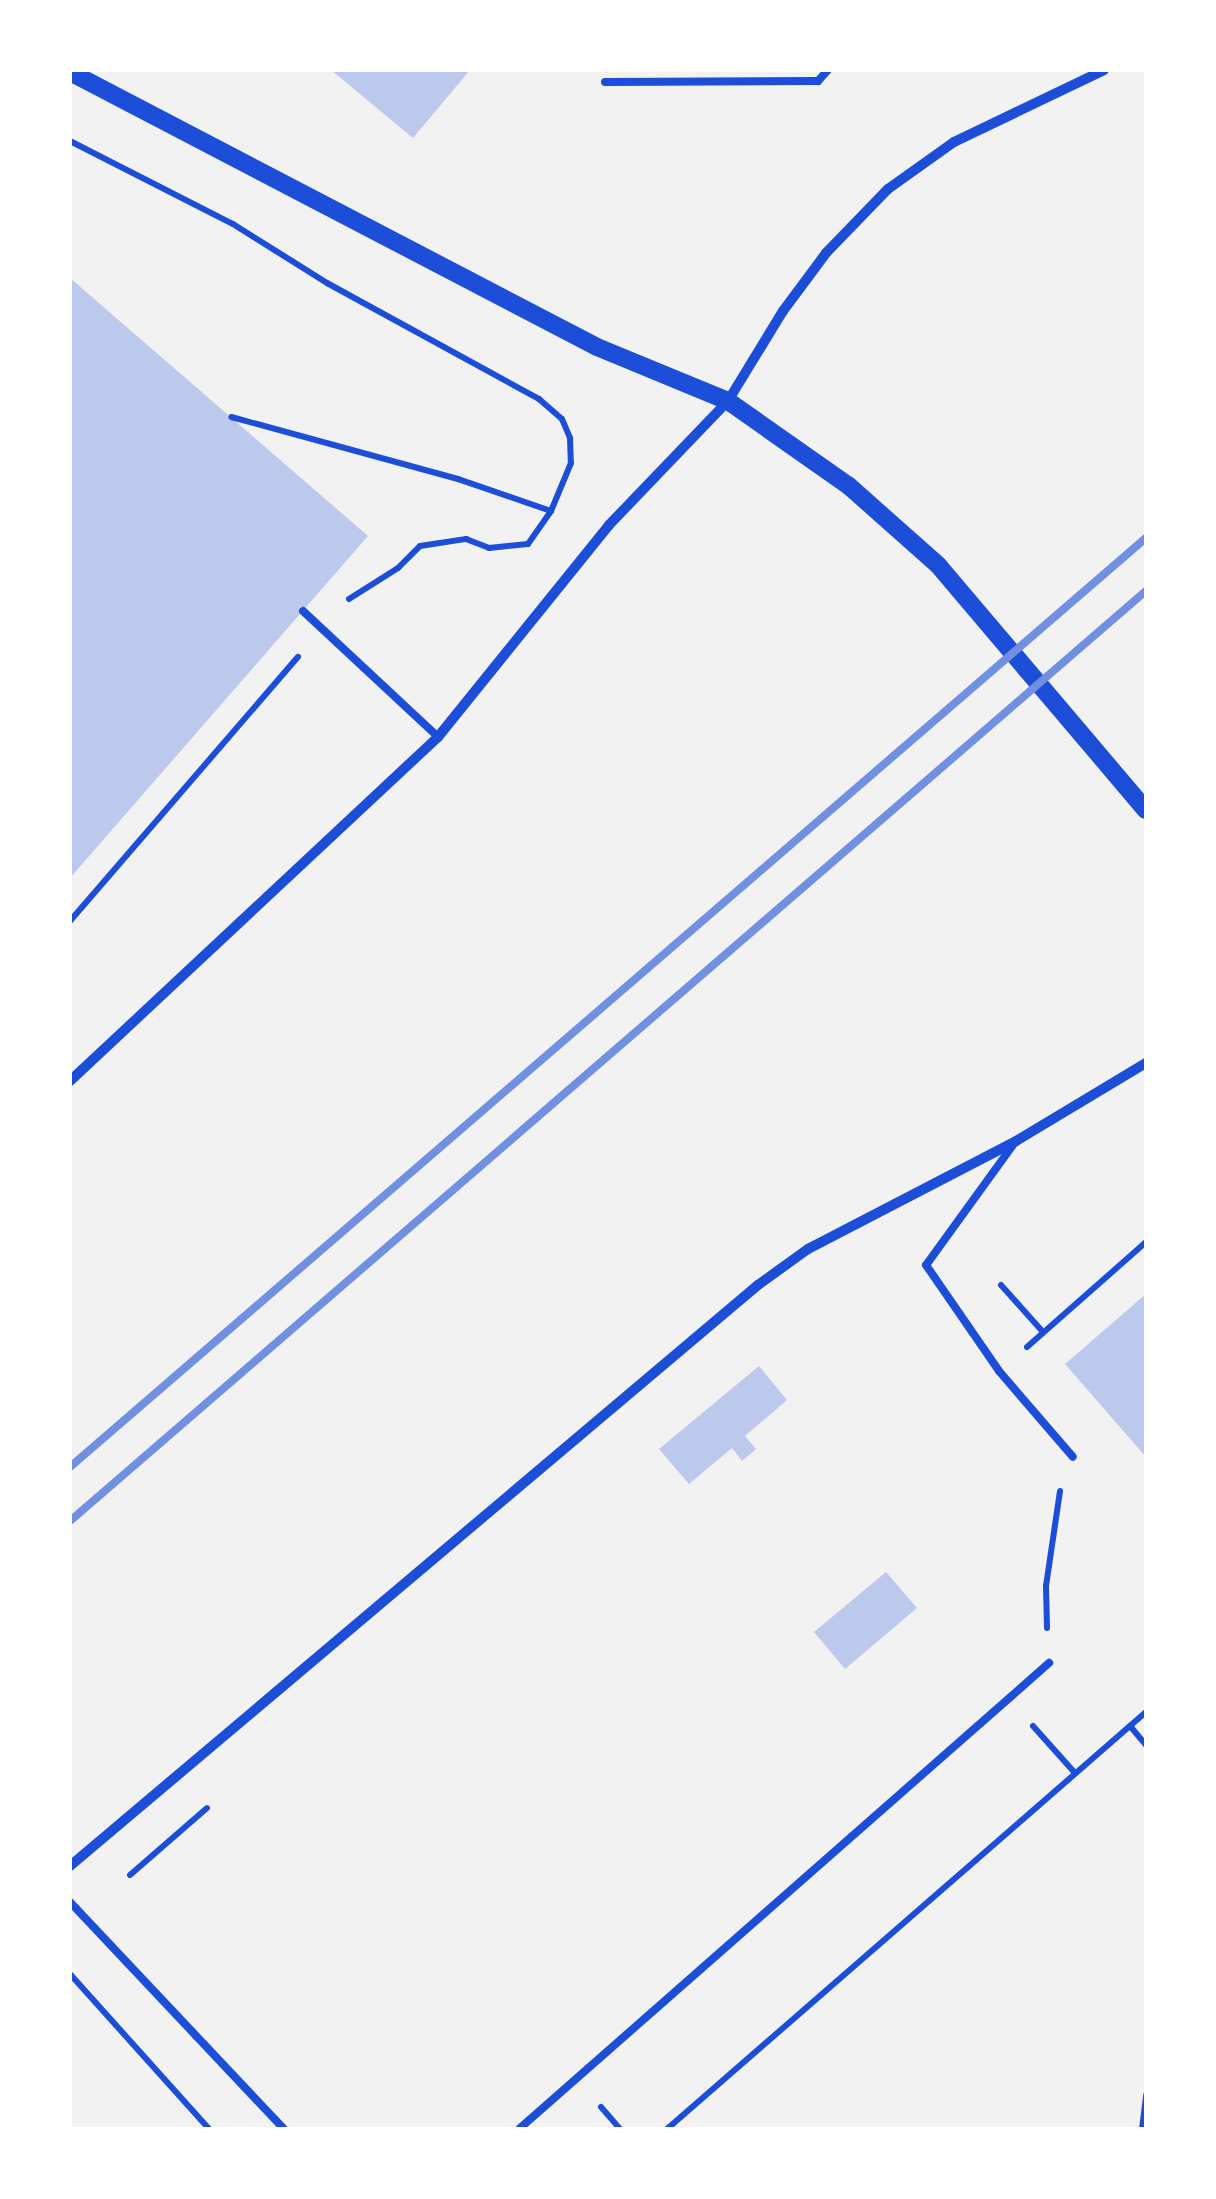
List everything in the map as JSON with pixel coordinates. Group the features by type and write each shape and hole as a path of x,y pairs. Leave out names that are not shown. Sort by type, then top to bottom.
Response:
{"street":[{"path":"70,1082 438,737 609,525 728,401 783,311 826,253 888,189 954,142 1104,70"},
{"path":"70,72 596,347 728,401 849,486 938,566 1146,810"},
{"path":"70,1866 758,1285 867,1216 1016,1142 1146,1064"}],"lane":[{"path":"605,82 818,81 828,70"},
{"path":"302,611 438,737"},
{"path":"1016,1142 926,1265 999,1371 1073,1458"},
{"path":"519,2129 1049,1663"},
{"path":"70,1902 284,2129"}],"path":[{"path":"70,141 233,224 327,282 539,398 562,419 570,438 571,463 551,511 528,544 489,548 466,539 420,546 398,568 354,593 70,921"},
{"path":"231,417 458,479 551,511"},
{"path":"999,1371 1146,1242"},
{"path":"1001,1285 1044,1332"},
{"path":"1049,1663 1046,1586 1059,1495 1073,1458"},
{"path":"1008,1699 1075,1773"},
{"path":"666,2129 1146,1712"},
{"path":"1130,1726 1146,1745"},
{"path":"70,1974 209,2129"},
{"path":"1142,2129 1146,2094"}],"building":[{"path":"331,70 470,70 413,138"},
{"path":"70,278 368,536 70,878"},
{"path":"1146,1294 1146,1457 1065,1364"},
{"path":"759,1366 787,1400 745,1436 756,1449 742,1461 732,1448 689,1484 659,1449"},
{"path":"886,1572 917,1608 845,1669 814,1632"}],"railway":[{"path":"70,1467 1146,538"},
{"path":"70,1521 1146,591"}]}
